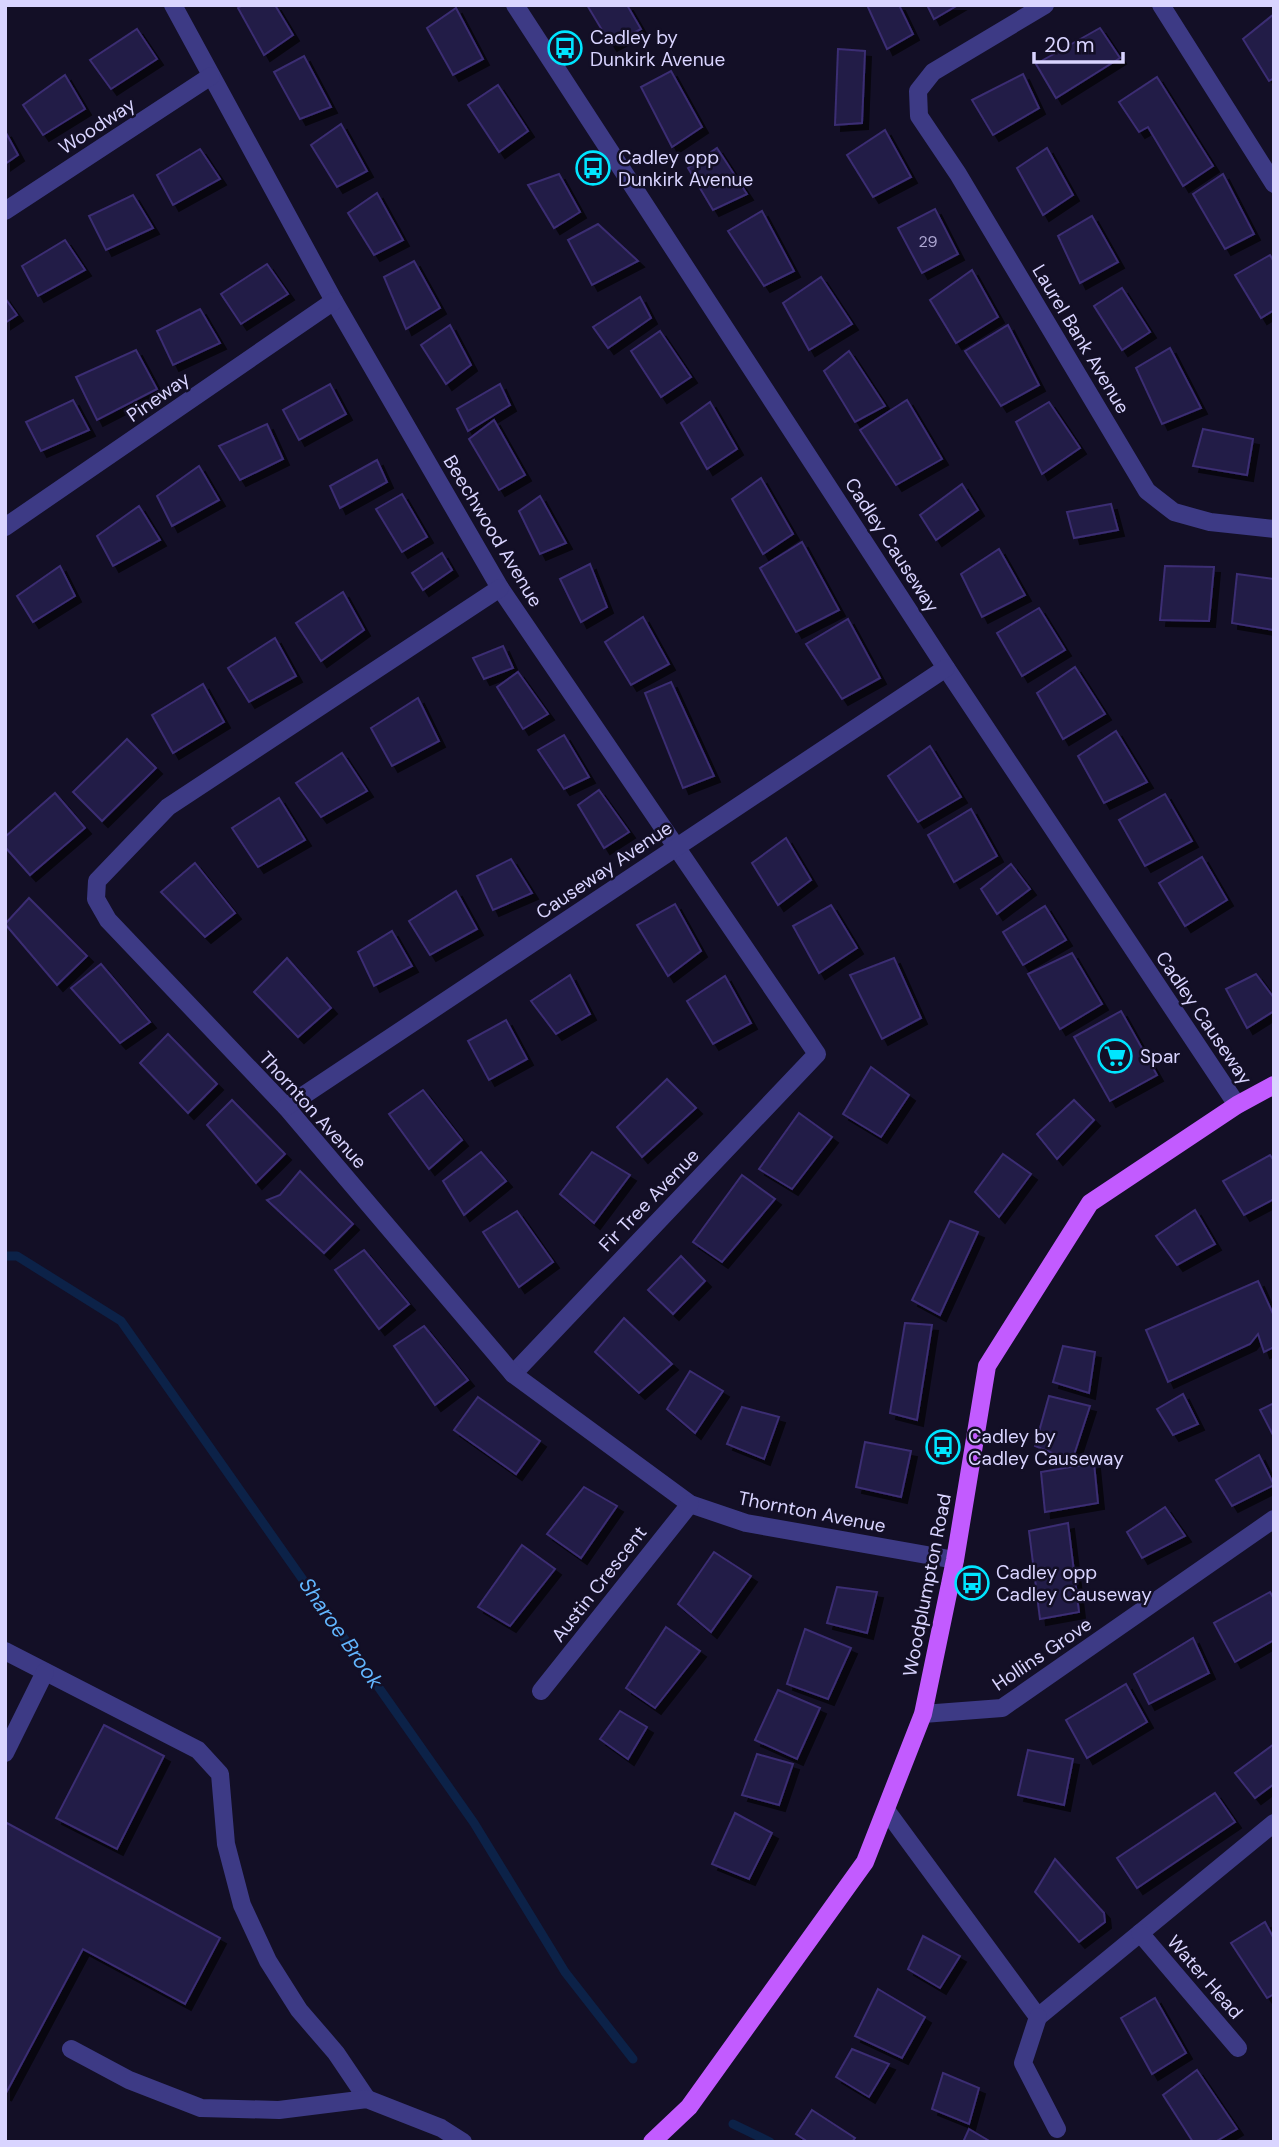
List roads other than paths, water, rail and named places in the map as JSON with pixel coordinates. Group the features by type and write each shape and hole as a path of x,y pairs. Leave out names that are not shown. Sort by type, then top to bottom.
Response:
{"main road":[{"name":"Woodplumpton Road","path":"652,2142 690,2107 865,1862 923,1714 955,1560 988,1366 1090,1203 1237,1105 1274,1085"}],"street":[{"name":"Beechwood Avenue","path":"173,5 334,301 500,588 817,1054"},
{"name":"Cadley Causeway","path":"515,5 946,668 1237,1105"},
{"name":"Laurel Bank Avenue","path":"1045,5 933,72 918,91 919,116 958,174 1147,491 1174,512 1210,522 1274,529"},
{"path":"1161,5 1274,184"},
{"name":"Woodway","path":"5,211 211,76"},
{"name":"Pineway","path":"5,527 334,301"},
{"name":"Thornton Avenue","path":"500,588 168,807 97,881 96,899 108,920 286,1107 513,1374 690,1504 746,1523 955,1560"},
{"name":"Causeway Avenue","path":"286,1107 946,668"},
{"name":"Fir Tree Avenue","path":"513,1374 817,1054"},
{"name":"Austin Crescent","path":"541,1691 690,1504"},
{"name":"Hollins Grove","path":"923,1714 1002,1708 1274,1519"},
{"path":"5,1651 198,1750 220,1774 226,1844 242,1905 268,1961 299,2010 336,2053 367,2099"},
{"path":"5,1753 44,1672"},
{"path":"886,1810 1038,2017"},
{"path":"1057,2129 1023,2063 1038,2017 1274,1823"},
{"name":"Water Head","path":"1140,1933 1238,2048"},
{"path":"71,2049 129,2080 201,2108 279,2110 367,2099 441,2128 463,2142"}],"waterway":[{"name":"Sharoe Brook","path":"5,1256 17,1256 121,1321 474,1823 565,1972 633,2059"},
{"name":"Sharoe Brook","path":"733,2124 770,2142"}],"place":[{"name":"Cadley by Dunkirk Avenue","path":"565,48"},
{"name":"Cadley opp Dunkirk Avenue","path":"593,168"},
{"name":"Spar","path":"1115,1056"},
{"name":"Cadley by Cadley Causeway","path":"943,1447"},
{"name":"Cadley opp Cadley Causeway","path":"972,1583"}]}
